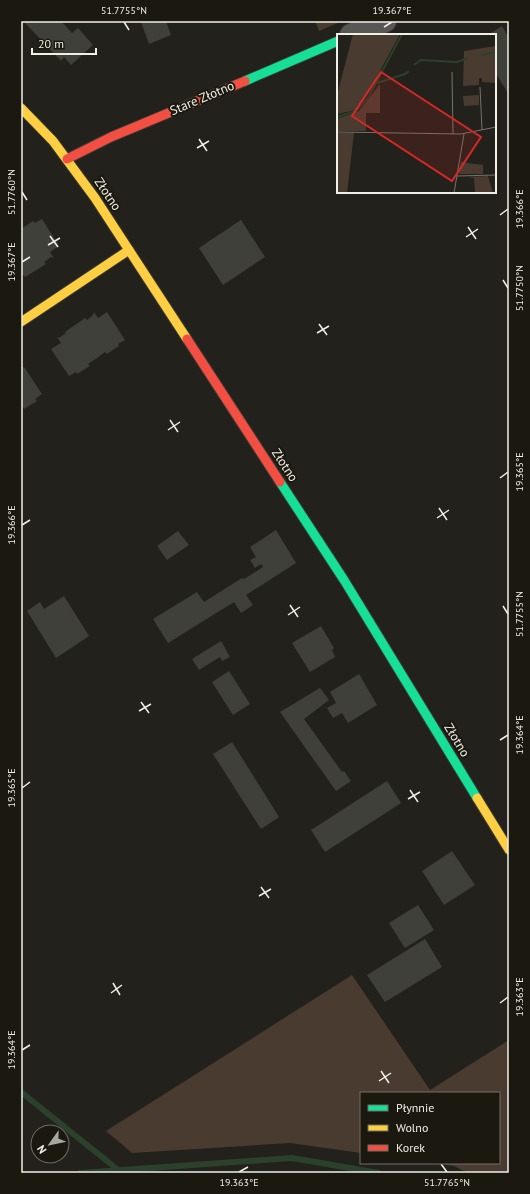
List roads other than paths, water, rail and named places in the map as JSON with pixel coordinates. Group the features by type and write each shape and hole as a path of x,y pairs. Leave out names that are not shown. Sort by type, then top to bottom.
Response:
{"street":[{"path":"353,34 384,21"},
{"name":"Stare Złotno","path":"67,158 111,137 337,41"},
{"name":"Złotno","path":"21,108 67,158 129,250 344,580 509,850"},
{"path":"21,322 129,250"}],"waterway":[{"path":"21,1092 117,1169"},
{"path":"80,1173 292,1158 379,1173"}]}
